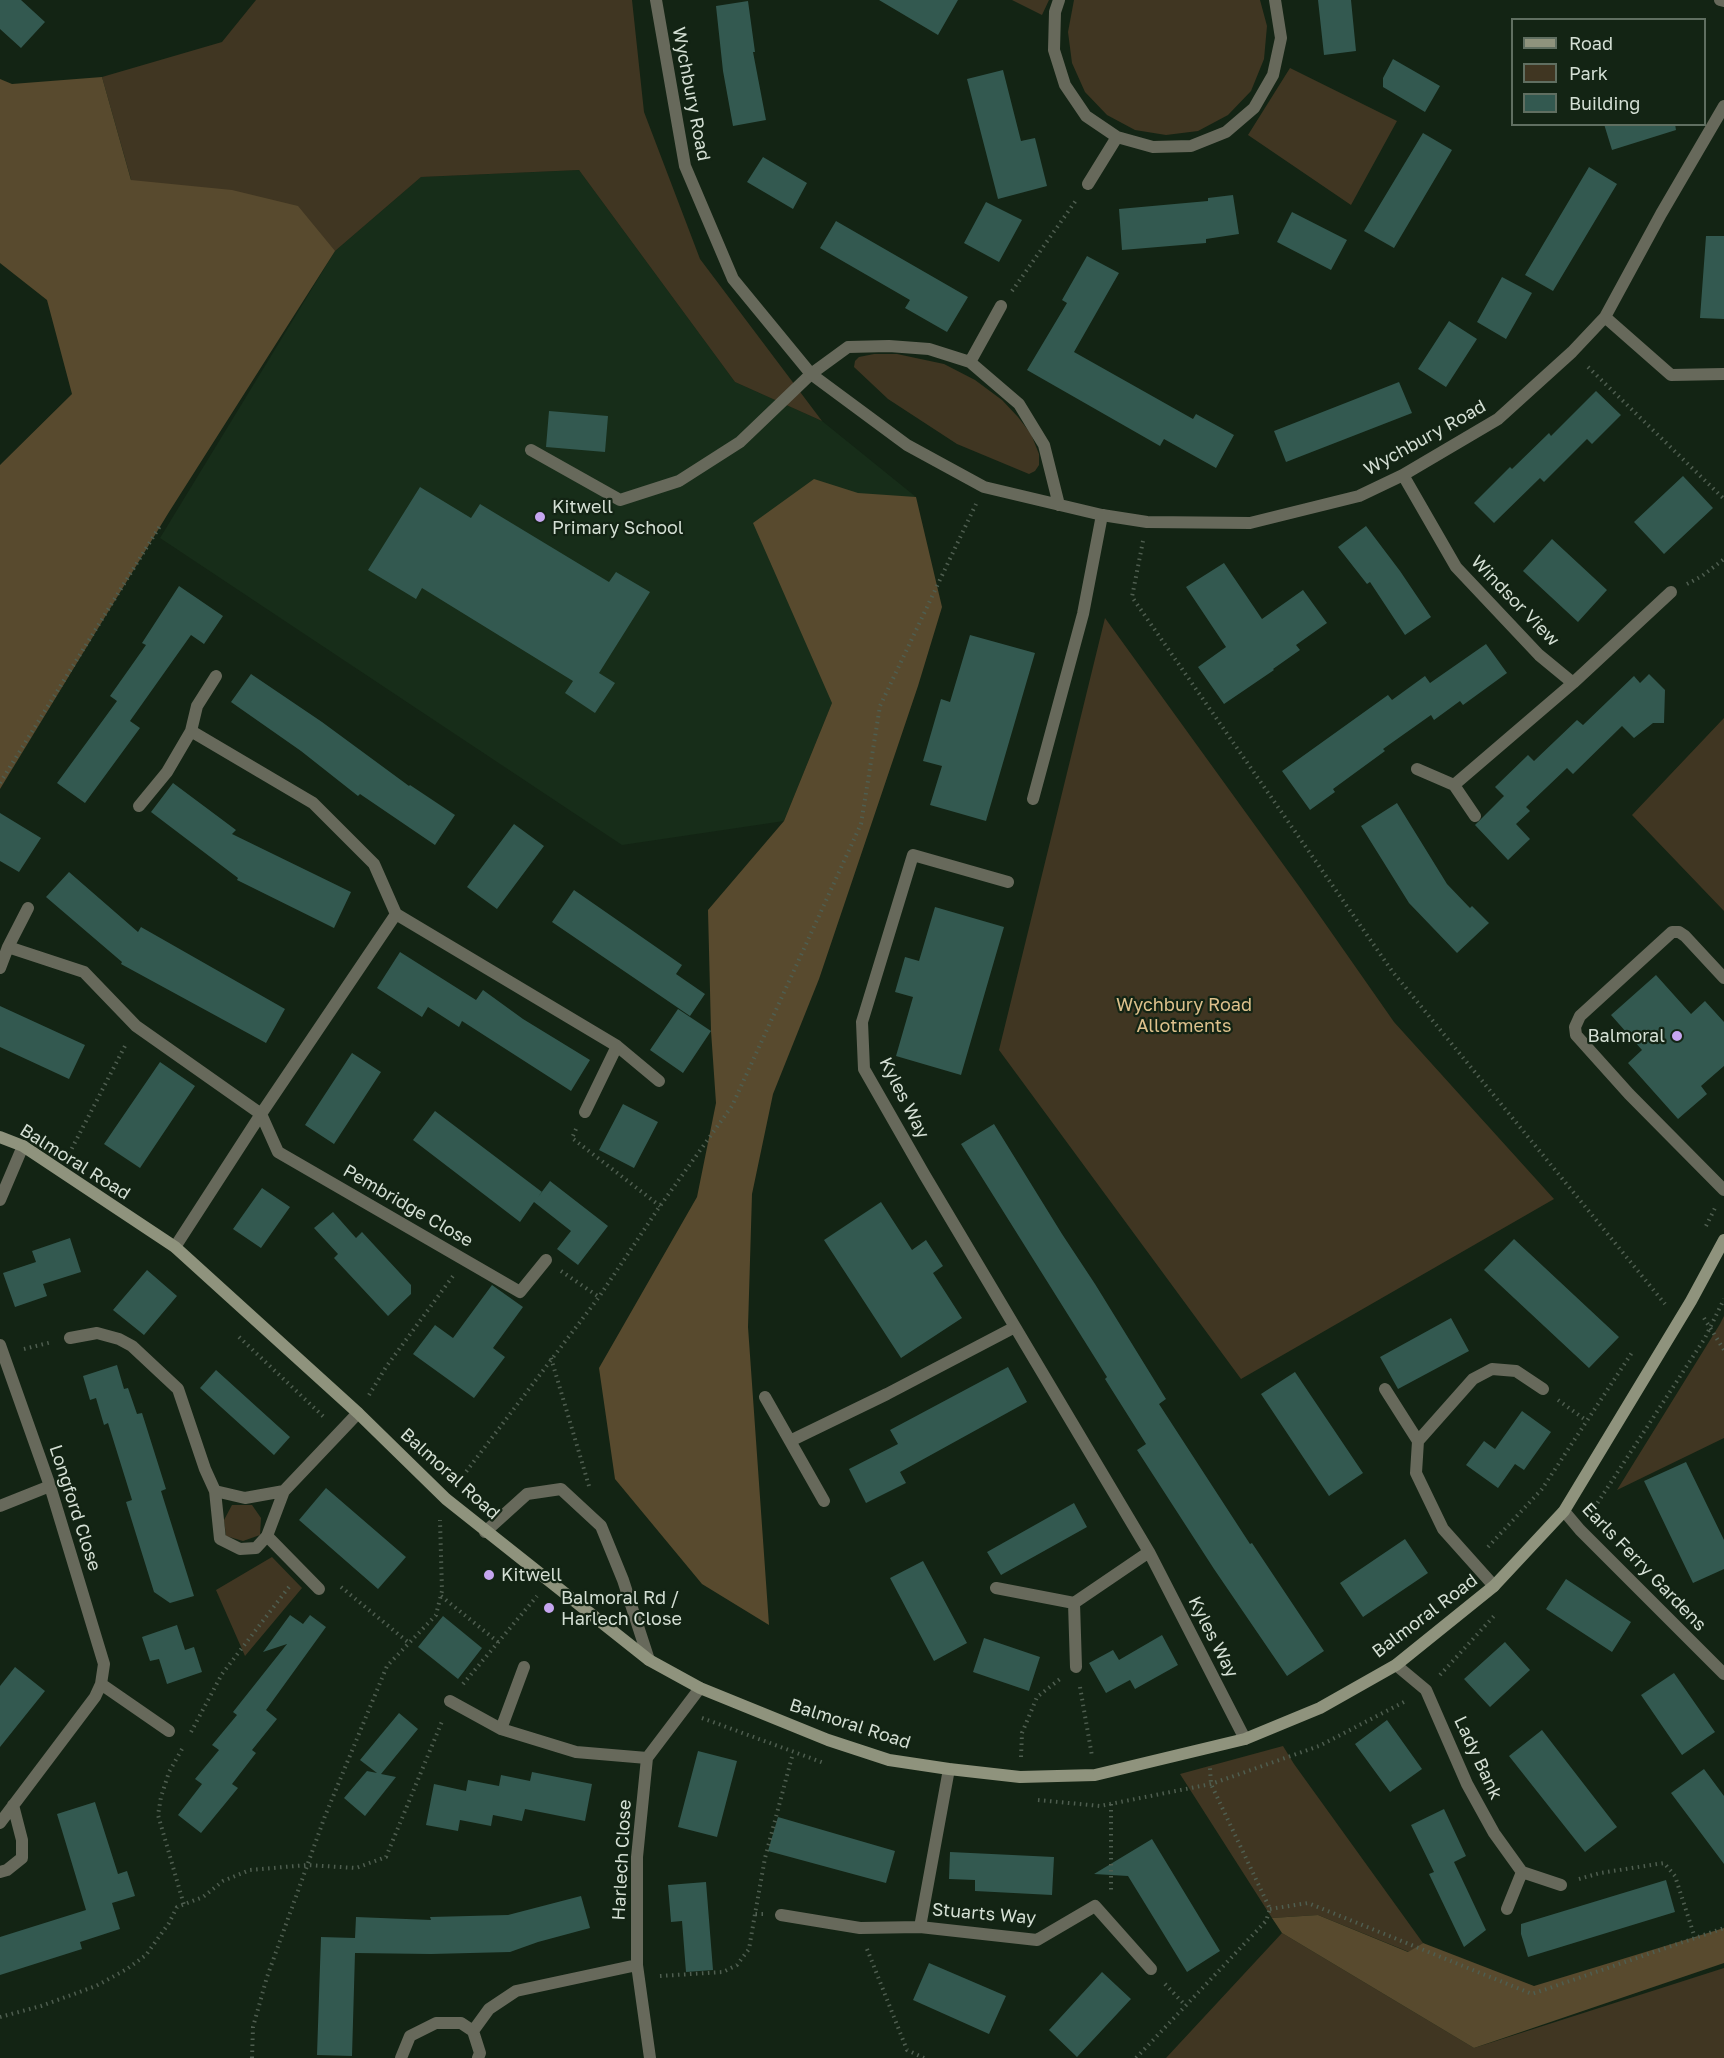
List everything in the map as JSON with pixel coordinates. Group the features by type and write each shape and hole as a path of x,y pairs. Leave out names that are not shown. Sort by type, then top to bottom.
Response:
{"street":[{"name":"Wychbury Road","path":"656,0 685,166 733,279 811,374 907,445 984,487 1059,506 1147,522 1250,523 1359,496 1402,475 1498,419 1572,351 1605,317 1661,214 1724,106"},
{"path":"1059,0 1055,12 1054,50 1065,85 1086,116 1117,137 1153,147 1191,146 1226,132 1254,108 1274,75 1281,38 1275,0"},
{"path":"1088,184 1117,137"},
{"path":"970,362 1001,306"},
{"path":"1605,317 1671,375 1724,374"},
{"path":"531,450 620,500 679,481 740,442 811,374 848,346 929,349 970,362 1019,404 1044,445 1059,506"},
{"name":"Windsor View","path":"1402,475 1456,567 1539,655 1573,683"},
{"path":"1033,800 1083,614 1102,515"},
{"path":"1454,785 1573,683 1671,592"},
{"path":"139,806 167,772 191,731 197,706 216,676"},
{"path":"191,731 313,803 374,864 396,914 616,1046 659,1081"},
{"path":"1417,769 1454,785 1475,816"},
{"name":"Kyles Way","path":"1008,882 914,855 862,1022 864,1069 1149,1552 1245,1739"},
{"path":"0,968 28,908"},
{"path":"175,1247 261,1114 396,914"},
{"path":"1721,1196 1576,1035 1575,1028 1580,1016 1672,932 1679,932 1684,936 1724,978"},
{"path":"8,947 84,972 136,1026 261,1114"},
{"path":"585,1112 616,1046"},
{"name":"Pembridge Close","path":"261,1114 278,1152 520,1292 546,1260"},
{"name":"Balmoral Road","path":"0,1137 23,1146 175,1247 358,1413 446,1499 649,1660 700,1689 828,1740 879,1757 949,1769 1020,1777 1095,1775 1245,1739 1320,1708 1395,1665 1494,1586 1564,1511 1691,1301 1724,1239"},
{"path":"0,1200 23,1146"},
{"path":"790,1441 887,1394 1015,1327"},
{"path":"70,1338 97,1333 119,1339 132,1346 178,1389 205,1469 215,1491 220,1539 240,1549 256,1548 267,1536 284,1491 358,1413"},
{"name":"Longford Close","path":"2,1350 50,1486 104,1664 101,1684"},
{"path":"1418,1441 1473,1379 1492,1369 1516,1371 1543,1389"},
{"path":"1385,1389 1418,1441 1416,1473 1443,1529 1494,1586"},
{"path":"765,1397 824,1501"},
{"path":"0,1506 50,1486"},
{"path":"485,1532 527,1494 561,1489 601,1526 623,1580 649,1660"},
{"path":"215,1491 245,1498 284,1491"},
{"name":"Earls Ferry Gardens","path":"1564,1511 1580,1530 1724,1674"},
{"path":"267,1536 319,1589"},
{"path":"996,1588 1074,1603 1149,1552"},
{"path":"1074,1603 1076,1667"},
{"name":"Lady Bank","path":"1395,1665 1426,1690 1467,1784 1494,1833 1522,1872"},
{"path":"501,1729 524,1667"},
{"path":"0,1823 95,1697 101,1684 169,1731"},
{"path":"450,1701 501,1729 576,1752 647,1758 700,1689"},
{"name":"Harlech Close","path":"647,1758 637,1857 638,1971 651,2058"},
{"name":"Stuarts Way","path":"920,1927 949,1769"},
{"path":"0,1872 7,1870 22,1858 22,1840 13,1805"},
{"path":"1507,1910 1522,1872 1561,1885"},
{"path":"1095,1905 1151,1969"},
{"name":"Stuarts Way","path":"781,1916 860,1928 920,1927 1037,1940 1095,1905"},
{"path":"473,2031 489,2009 516,1991 638,1971"},
{"path":"401,2058 410,2036 436,2023 460,2023 473,2031 480,2052 478,2058"}],"path":[{"path":"1001,306 1088,184"},
{"path":"1572,351 1724,499"},
{"path":"446,1499 599,1297 660,1206 732,1106 861,824 880,706 984,487"},
{"path":"1147,522 1132,597 1392,971 1679,1320"},
{"path":"0,783 160,526"},
{"path":"1702,576 1724,560"},
{"path":"60,1170 136,1026"},
{"path":"585,1112 572,1138 660,1206"},
{"path":"1702,1232 1721,1196"},
{"path":"546,1260 599,1297"},
{"path":"358,1413 386,1367 465,1261"},
{"path":"1658,1313 1670,1293"},
{"path":"1580,1530 1705,1338 1724,1299"},
{"path":"1691,1301 1711,1326 1724,1350"},
{"path":"231,1329 340,1432"},
{"path":"2,1350 70,1338"},
{"path":"1473,1564 1542,1489 1639,1342"},
{"path":"551,1358 601,1526"},
{"path":"1543,1389 1587,1421"},
{"path":"252,2058 254,2027 267,1977 325,1816 387,1666 436,1615 441,1596 440,1513 449,1521"},
{"path":"190,1733 222,1674 300,1571"},
{"path":"319,1589 329,1577 409,1643"},
{"path":"0,2017 41,2006 96,1986 127,1969 146,1955 177,1908 203,1897 223,1881 250,1870 307,1865 356,1868 386,1857 450,1701 539,1594"},
{"path":"441,1596 498,1642"},
{"path":"1033,1799 1100,1806 1111,1804 1211,1784 1319,1746 1426,1690 1500,1609"},
{"path":"1020,1777 1022,1733 1037,1697 1076,1667 1095,1775"},
{"path":"684,1711 793,1753 831,1765"},
{"path":"184,1905 158,1815 169,1772 185,1742"},
{"path":"1136,2058 1266,1921 1270,1909 1211,1784 1209,1749"},
{"path":"638,1971 723,1972 737,1965 749,1949 765,1858 793,1753"},
{"path":"1095,1905 1111,1900 1111,1804"},
{"path":"1561,1885 1600,1873 1664,1863 1675,1876 1695,1938"},
{"path":"1270,1909 1308,1903 1532,1994 1724,1928"},
{"path":"755,1914 781,1916"},
{"path":"860,1928 907,2050 924,2058"},
{"path":"1151,1969 1185,2005"}],"shaded area":[{"path":"102,77 131,180 232,190 298,206 335,251 169,512 0,789 0,465 72,394 47,300 0,263 0,79 12,84"},
{"name":"Kitwell Primary School","path":"579,170 735,382 822,421 916,497 784,821 622,845 160,538 335,251 421,177"},
{"path":"814,479 858,493 916,497 942,607 918,686 819,979 773,1094 752,1194 748,1327 769,1625 702,1584 615,1479 599,1368 697,1197 716,1103 711,1031 708,910 784,821 832,703 753,523"},
{"path":"1318,1915 1408,1952 1423,1943 1534,1986 1724,1928 1724,1963 1474,2048 1282,1933 1272,1918"}],"green space":[{"path":"256,0 632,0 644,112 700,259 822,421 735,382 579,170 421,177 335,251 160,282 102,77 222,42"},
{"path":"1012,0 1049,0 1042,15"},
{"path":"1074,0 1260,0 1267,26 1264,59 1251,91 1228,115 1198,131 1166,135 1135,130 1107,115 1085,92 1072,63 1068,32"},
{"path":"1290,68 1397,121 1351,205 1248,135"},
{"path":"874,354 897,354 944,364 975,380 1002,400 1031,434 1039,454 1039,465 1035,471 1029,474 957,444 888,399 854,367 859,357"},
{"name":"Wychbury Road Allotments","path":"1105,618 1394,1022 1554,1199 1241,1379 999,1050"},
{"path":"1724,718 1724,911 1632,815"},
{"path":"1724,1316 1724,1438 1617,1490 1720,1324"},
{"path":"232,1505 252,1505 261,1518 260,1535 243,1541 226,1536 224,1520"},
{"path":"272,1557 302,1588 245,1656 216,1590"},
{"path":"1283,1746 1423,1943 1409,1952 1318,1915 1272,1918 1180,1774"},
{"path":"1282,1933 1474,2048 1724,1968 1724,2058 1166,2058"}],"building":[{"path":"0,0 21,0 45,22 21,48 0,29"},
{"path":"879,0 958,0 938,35"},
{"path":"1318,0 1351,0 1356,51 1324,55"},
{"path":"748,1 755,52 753,52 766,120 733,126 723,71 716,6"},
{"path":"1393,59 1440,86 1425,112 1383,87 1383,78"},
{"path":"1003,70 1021,141 1035,138 1047,186 998,199 967,79"},
{"path":"1605,126 1675,126 1676,130 1612,150"},
{"path":"1423,133 1452,150 1394,248 1364,231"},
{"path":"763,157 807,183 793,209 747,182"},
{"path":"1589,167 1617,184 1553,291 1525,275"},
{"path":"1233,195 1239,234 1206,239 1206,243 1122,250 1119,209 1208,201 1208,198"},
{"path":"986,202 1022,220 999,262 964,243"},
{"path":"1292,212 1347,240 1331,270 1277,242"},
{"path":"836,221 968,297 947,332 905,308 910,300 820,248"},
{"path":"1706,236 1724,236 1724,319 1700,318"},
{"path":"1087,256 1119,273 1074,352 1193,419 1196,414 1234,435 1216,468 1164,439 1160,446 1027,370 1067,303 1062,300"},
{"path":"1502,277 1532,293 1506,339 1477,322"},
{"path":"1449,321 1477,339 1446,387 1418,369"},
{"path":"1399,382 1412,413 1286,462 1274,431"},
{"path":"1596,391 1621,415 1592,444 1587,439 1544,482 1540,478 1494,523 1474,503 1549,433 1551,436"},
{"path":"549,411 608,416 605,452 546,447"},
{"path":"1683,476 1713,508 1664,554 1634,522"},
{"path":"420,487 471,518 480,504 609,582 616,572 650,592 599,673 615,683 595,713 565,693 573,681 422,588 416,599 368,570"},
{"path":"1366,526 1431,617 1405,635 1370,582 1367,584 1338,547"},
{"path":"1552,539 1607,590 1578,622 1523,571"},
{"path":"1224,563 1262,619 1303,590 1327,623 1296,645 1300,650 1224,704 1198,667 1226,647 1186,587"},
{"path":"179,586 223,616 204,644 191,635 130,721 140,728 85,803 57,783 117,701 110,696 146,645 142,643"},
{"path":"970,635 1035,653 986,821 930,805 942,766 923,761 941,699 950,702"},
{"path":"1486,644 1507,673 1463,705 1460,701 1434,720 1431,715 1383,749 1385,751 1333,789 1335,792 1310,810 1282,771 1388,695 1392,700 1425,676 1430,683"},
{"path":"251,674 322,722 409,786 455,815 435,845 360,794 358,796 301,751 231,702"},
{"path":"1649,674 1665,690 1664,723 1653,723 1634,738 1622,726 1573,774 1567,768 1526,807 1530,811 1516,824 1530,839 1508,860 1475,825 1504,796 1495,787 1528,755 1534,761 1577,720 1583,725 1634,676 1640,683"},
{"path":"173,783 236,830 232,834 351,892 334,928 237,880 238,878 151,812"},
{"path":"1397,803 1447,884 1470,908 1472,906 1489,923 1457,953 1409,903 1361,826"},
{"path":"0,813 41,838 19,872 0,861"},
{"path":"514,824 544,846 497,909 467,887"},
{"path":"69,872 138,932 141,927 285,1009 266,1043 121,964 122,962 46,897"},
{"path":"574,890 682,965 676,974 705,994 690,1016 552,922"},
{"path":"935,907 1004,927 961,1075 896,1056 913,997 895,992 905,957 919,961"},
{"path":"400,952 476,1000 483,990 523,1019 590,1060 571,1091 462,1021 459,1027 428,1007 422,1017 377,988"},
{"name":"Balmoral","path":"1656,975 1691,1014 1705,1001 1724,1022 1724,1066 1701,1086 1707,1094 1678,1119 1628,1063 1642,1050 1611,1015"},
{"path":"0,1006 85,1045 69,1079 0,1047"},
{"path":"678,1009 711,1031 683,1073 650,1050"},
{"path":"352,1053 381,1072 334,1144 305,1125"},
{"path":"160,1062 195,1086 140,1168 104,1144"},
{"path":"623,1104 658,1122 634,1168 599,1150"},
{"path":"435,1111 542,1192 550,1181 608,1226 578,1265 557,1249 571,1231 534,1202 520,1222 413,1140"},
{"path":"994,1124 1166,1399 1159,1404 1250,1544 1252,1543 1324,1651 1287,1676 1137,1450 1146,1444 1105,1379 1107,1377 961,1144"},
{"path":"262,1188 290,1207 261,1248 233,1229"},
{"path":"881,1202 912,1250 926,1240 943,1266 933,1273 962,1318 901,1358 824,1240"},
{"path":"333,1212 356,1238 362,1232 411,1285 411,1294 388,1316 334,1258 338,1254 314,1228"},
{"path":"70,1238 81,1272 43,1284 47,1296 15,1307 3,1273 36,1262 32,1251"},
{"path":"1514,1239 1619,1337 1589,1368 1484,1270"},
{"path":"147,1270 177,1296 144,1335 113,1310"},
{"path":"492,1285 523,1307 493,1348 505,1357 474,1398 413,1354 435,1325 453,1338"},
{"path":"1451,1318 1469,1351 1398,1389 1380,1357"},
{"path":"117,1365 124,1389 128,1388 137,1414 142,1413 166,1489 161,1491 194,1596 170,1603 154,1592 126,1502 132,1500 108,1423 104,1425 96,1398 90,1400 83,1376"},
{"path":"1008,1367 1027,1402 900,1472 906,1483 866,1503 849,1469 898,1444 890,1430"},
{"path":"216,1370 290,1437 274,1455 200,1388"},
{"path":"1295,1372 1363,1473 1329,1496 1261,1394"},
{"path":"1522,1411 1551,1432 1524,1470 1515,1464 1498,1488 1466,1465 1484,1441 1495,1449"},
{"path":"1686,1462 1724,1540 1724,1569 1693,1583 1644,1481"},
{"path":"326,1488 406,1557 378,1589 299,1520"},
{"path":"1074,1503 1087,1527 1001,1575 987,1552"},
{"path":"1405,1539 1428,1573 1363,1617 1340,1583"},
{"path":"923,1561 967,1643 934,1661 890,1578"},
{"path":"1566,1579 1631,1622 1612,1652 1546,1609"},
{"path":"290,1615 303,1624 310,1615 326,1627 266,1710 277,1719 252,1750 256,1753 232,1784 238,1788 201,1833 178,1815 202,1784 195,1779 219,1750 212,1745 237,1715 233,1712 287,1644 263,1652"},
{"path":"443,1616 482,1648 458,1679 418,1647"},
{"path":"177,1625 185,1650 194,1647 202,1672 167,1684 159,1659 150,1661 142,1637"},
{"path":"1162,1635 1178,1665 1135,1689 1130,1680 1106,1693 1089,1663 1113,1650 1119,1660"},
{"path":"984,1638 1040,1657 1029,1691 973,1672"},
{"path":"1505,1642 1530,1670 1490,1707 1464,1679"},
{"path":"15,1667 45,1691 0,1747 0,1686"},
{"path":"1674,1673 1715,1732 1682,1755 1641,1695"},
{"path":"399,1713 418,1729 381,1774 396,1777 365,1816 344,1798 367,1771 377,1773 360,1760"},
{"path":"1387,1720 1422,1769 1390,1792 1355,1744"},
{"path":"1542,1730 1617,1827 1585,1852 1509,1756"},
{"path":"698,1751 737,1761 717,1837 678,1827"},
{"path":"1704,1769 1724,1796 1724,1864 1671,1793"},
{"path":"532,1772 592,1784 585,1821 525,1809 522,1821 493,1815 491,1826 460,1820 458,1831 426,1825 434,1784 466,1791 468,1780 499,1786 501,1775 530,1781"},
{"path":"95,1802 118,1874 127,1871 135,1896 112,1903 120,1929 80,1942 82,1949 0,1975 0,1937 86,1910 57,1814"},
{"path":"1444,1809 1466,1856 1454,1862 1486,1930 1464,1947 1429,1874 1434,1872 1411,1825"},
{"path":"778,1817 895,1851 886,1883 768,1851"},
{"path":"1152,1839 1220,1951 1187,1972 1128,1876 1094,1874"},
{"path":"950,1852 1054,1857 1052,1895 975,1891 975,1880 949,1879"},
{"path":"1666,1880 1675,1912 1528,1957 1521,1934 1521,1924"},
{"path":"706,1882 713,1970 686,1972 682,1921 671,1922 668,1885"},
{"path":"581,1896 590,1928 510,1952 355,1953 352,2056 317,2055 321,1937 355,1938 356,1917 431,1920 430,1917 508,1915"},
{"path":"929,1963 1006,1996 989,2034 913,2000"},
{"path":"1102,1972 1131,1999 1077,2057 1049,2030"}],"place":[{"name":"Kitwell Primary School","path":"540,517"},
{"name":"Balmoral","path":"1677,1036"},
{"name":"Kitwell","path":"489,1575"},
{"name":"Balmoral Rd / Harlech Close","path":"549,1608"}]}
